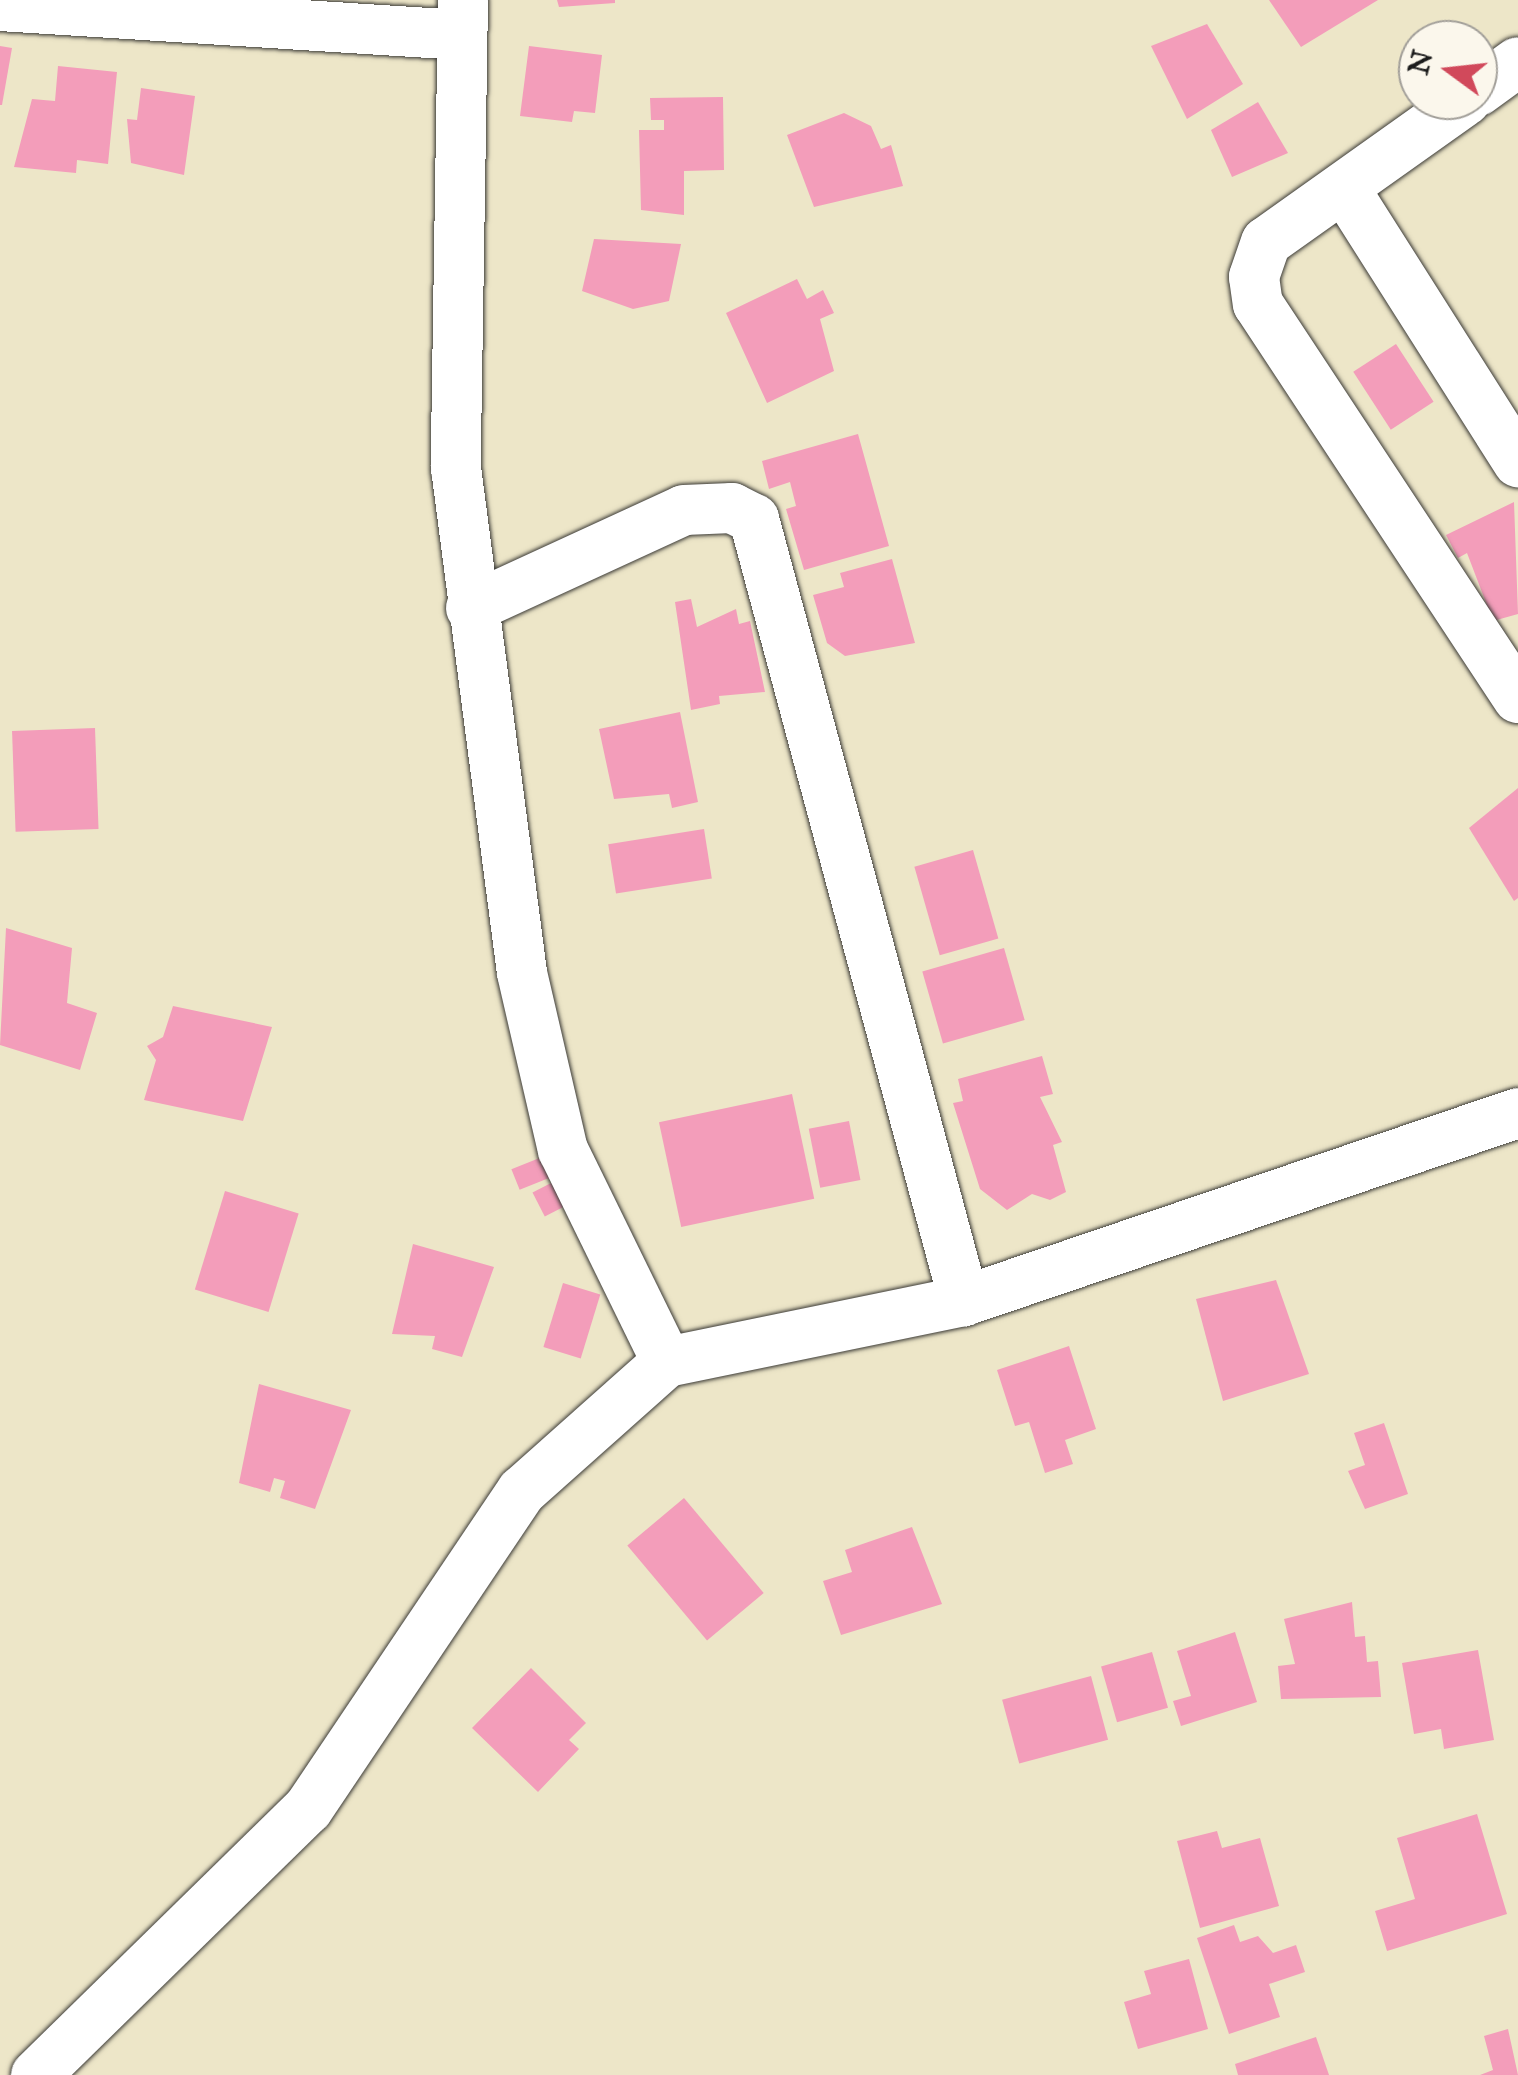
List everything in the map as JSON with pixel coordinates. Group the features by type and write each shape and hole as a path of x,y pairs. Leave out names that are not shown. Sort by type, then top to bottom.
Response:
{"street":[{"path":"0,6 463,18 456,468 471,608 522,973 563,1150 667,1362"},
{"path":"1438,120 1266,242 1256,259 1258,304 1510,669"},
{"path":"1344,188 1518,462"},
{"path":"471,608 684,510 732,508 754,518 964,1302"},
{"path":"36,2075 308,1809 522,1491 667,1362 964,1302 1518,1113"}],"building":[{"path":"557,0 615,0 615,3 559,7"},
{"path":"1269,0 1378,0 1301,47"},
{"path":"1207,24 1243,84 1187,119 1151,46"},
{"path":"0,46 12,48 2,105 0,105"},
{"path":"529,46 602,55 595,113 574,111 572,122 520,116"},
{"path":"58,66 117,72 108,164 77,160 76,173 14,167 32,99 55,101"},
{"path":"141,88 195,96 184,175 131,163 127,119 137,120"},
{"path":"723,97 724,170 684,171 684,215 641,210 639,130 664,130 664,120 651,120 650,98"},
{"path":"1258,102 1288,153 1232,177 1211,130"},
{"path":"844,113 871,126 881,149 891,145 903,186 814,207 787,135"},
{"path":"594,239 681,244 669,301 633,309 582,291"},
{"path":"797,279 807,299 823,290 834,313 820,319 834,371 767,403 726,313"},
{"path":"1396,344 1434,402 1391,430 1353,372"},
{"path":"858,434 889,546 804,570 786,509 796,506 790,482 769,489 762,461"},
{"path":"1514,502 1518,614 1493,621 1467,553 1458,558 1446,535"},
{"path":"892,559 915,643 845,656 827,643 813,595 844,587 840,573"},
{"path":"691,599 697,627 736,609 739,624 750,621 765,692 719,696 720,704 691,710 675,602"},
{"path":"680,712 698,802 672,808 669,794 614,799 599,729"},
{"path":"95,728 99,829 16,832 12,731"},
{"path":"1518,788 1518,898 1514,901 1469,828"},
{"path":"704,829 712,878 616,894 608,844"},
{"path":"973,850 998,938 940,955 914,867"},
{"path":"6,928 72,948 67,1003 97,1013 80,1070 0,1045"},
{"path":"1004,948 1025,1020 943,1044 922,971"},
{"path":"173,1006 272,1027 243,1121 144,1100 156,1060 147,1046 163,1037"},
{"path":"1042,1056 1053,1094 1040,1097 1062,1142 1053,1145 1066,1192 1050,1200 1032,1194 1007,1210 980,1189 953,1103 963,1101 958,1079"},
{"path":"792,1094 814,1199 681,1227 659,1122"},
{"path":"849,1121 860,1180 820,1188 809,1129"},
{"path":"542,1157 550,1177 520,1190 511,1169"},
{"path":"553,1182 565,1206 545,1216 533,1192"},
{"path":"225,1191 299,1214 269,1312 195,1289"},
{"path":"413,1244 494,1267 462,1357 432,1349 435,1336 392,1334"},
{"path":"1276,1280 1309,1374 1223,1401 1196,1299"},
{"path":"563,1283 600,1294 581,1358 543,1347"},
{"path":"1069,1346 1096,1429 1065,1440 1073,1464 1045,1473 1029,1422 1015,1426 997,1370"},
{"path":"259,1384 351,1410 315,1509 280,1498 285,1481 274,1478 270,1492 239,1483"},
{"path":"1384,1423 1408,1494 1365,1509 1348,1471 1365,1465 1354,1433"},
{"path":"684,1498 764,1593 707,1641 627,1546"},
{"path":"912,1527 942,1604 841,1635 823,1581 852,1572 845,1550"},
{"path":"1352,1602 1355,1637 1365,1636 1367,1662 1378,1661 1381,1697 1281,1699 1278,1666 1295,1664 1284,1619"},
{"path":"1235,1632 1257,1702 1181,1726 1173,1701 1191,1696 1177,1651"},
{"path":"1478,1650 1494,1740 1444,1749 1441,1729 1414,1734 1402,1663"},
{"path":"1152,1652 1168,1708 1117,1722 1101,1667"},
{"path":"531,1668 586,1723 569,1740 579,1749 538,1792 472,1728"},
{"path":"1091,1676 1108,1740 1019,1764 1002,1700"},
{"path":"1477,1814 1507,1914 1387,1951 1375,1911 1415,1899 1397,1838"},
{"path":"1217,1831 1222,1848 1260,1838 1279,1906 1200,1928 1177,1841"},
{"path":"1234,1925 1240,1942 1258,1936 1273,1953 1296,1945 1305,1972 1269,1984 1280,2017 1229,2034 1197,1938"},
{"path":"1189,1959 1208,2029 1138,2049 1124,2002 1151,1994 1144,1971"},
{"path":"1508,2029 1518,2075 1480,2075 1493,2070 1484,2036"},
{"path":"1316,2037 1329,2075 1238,2075 1235,2064"}]}
